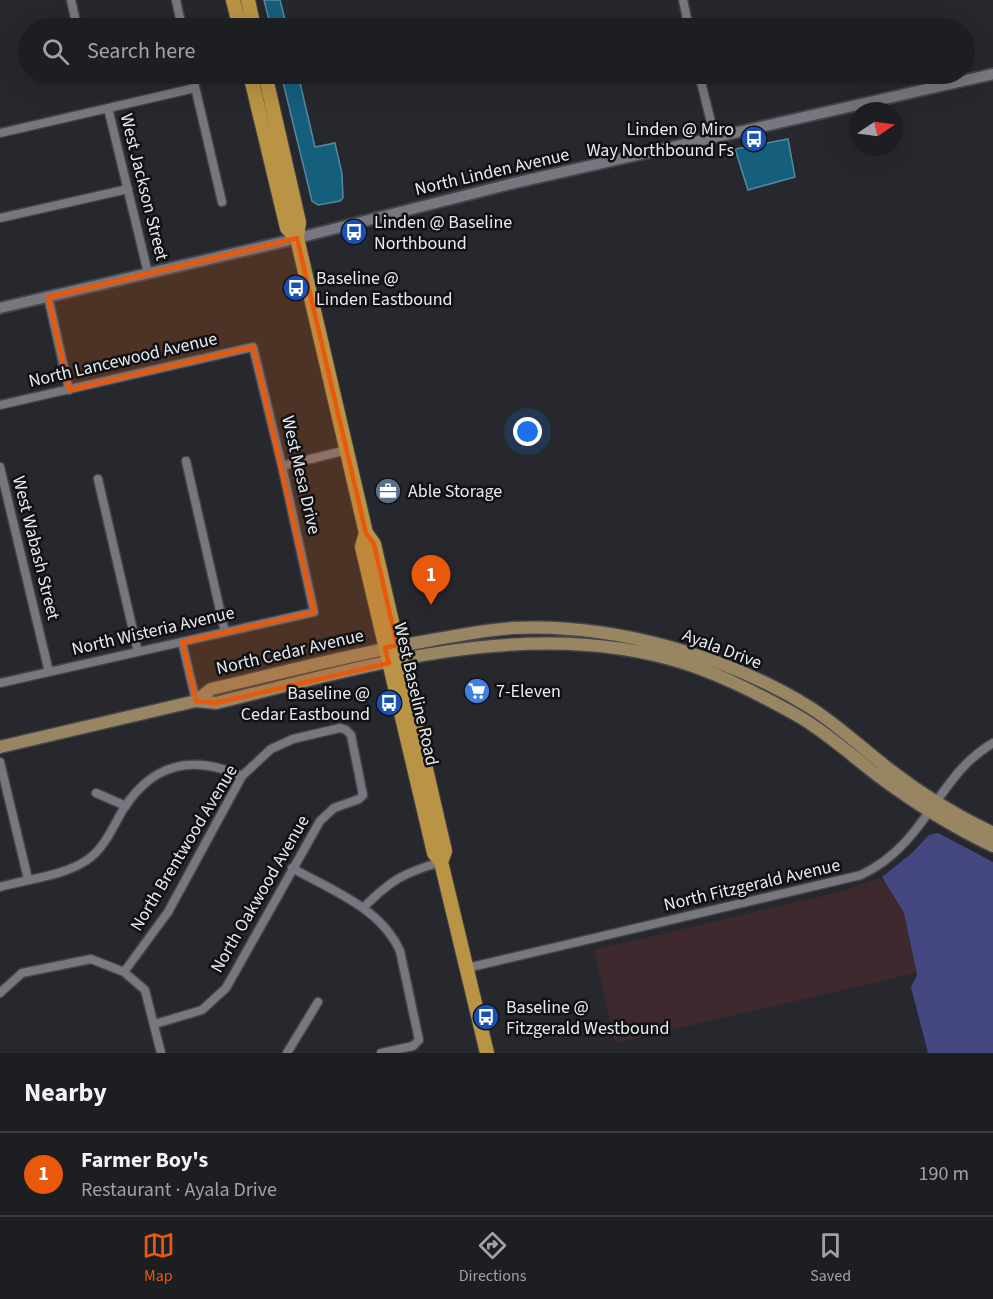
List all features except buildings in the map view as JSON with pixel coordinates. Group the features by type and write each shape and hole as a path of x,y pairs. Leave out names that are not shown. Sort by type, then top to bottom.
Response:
{"main road":[{"path":"233,0 238,18"},
{"path":"248,0 252,18"},
{"name":"West Baseline Road","path":"252,84 287,228 297,238"},
{"name":"West Baseline Road","path":"267,84 299,222 297,238 366,533 374,544 391,647 445,851 441,862 487,1053"},
{"name":"Ayala Drive","path":"391,647 490,630 538,627 578,629 650,642 692,654 731,668 809,707 847,733 934,807 993,833"},
{"name":"Ayala Drive","path":"395,662 460,649 548,643 618,649 686,664 745,686 801,718 880,777 934,807 993,846"},
{"name":"North Cedar Avenue","path":"196,701 211,689 391,647"},
{"name":"North Cedar Avenue","path":"0,747 196,701 216,703 395,662"}],"street":[{"path":"71,0 75,18"},
{"path":"176,0 180,18"},
{"path":"682,0 686,18"},
{"name":"North Linden Avenue","path":"975,78 993,74"},
{"path":"194,84 222,202"},
{"path":"702,84 715,138"},
{"name":"North Linden Avenue","path":"0,308 297,238 391,212 950,84"},
{"path":"0,133 195,88"},
{"name":"West Jackson Street","path":"108,108 148,273"},
{"path":"0,218 128,189"},
{"path":"48,297 69,390"},
{"name":"North Lancewood Avenue","path":"0,405 253,347"},
{"name":"West Mesa Drive","path":"253,347 314,612"},
{"path":"282,466 347,450"},
{"path":"186,461 225,632"},
{"name":"West Wabash Street","path":"0,467 49,672"},
{"path":"98,479 138,652"},
{"name":"North Wisteria Avenue","path":"0,683 314,612"},
{"path":"182,642 196,701"},
{"name":"North Brentwood Avenue","path":"124,972 168,912 242,776 271,749 293,739 340,728 346,730 351,735 363,795"},
{"name":"North Fitzgerald Avenue","path":"467,968 852,878 877,867 898,852 968,762 993,744"},
{"path":"0,762 28,879"},
{"path":"0,887 72,868 88,860 103,845 126,806 146,782 164,770 203,763 220,766 242,776"},
{"path":"96,793 126,806"},
{"name":"North Oakwood Avenue","path":"155,1024 202,1010 225,988 320,820 334,808 359,799 363,795"},
{"path":"363,908 389,883 417,869 441,862"},
{"path":"292,868 363,908 381,922 397,945 419,1040 413,1046 381,1053"},
{"path":"0,993 22,973 90,959 124,972 145,990 161,1053"},
{"path":"290,1052 318,1002"}],"highlighted area":[{"path":"297,238 366,533 374,544 397,645 385,648 389,663 216,703 196,701 182,642 314,612 253,347 69,390 48,297"}],"shaded area":[{"path":"938,833 993,862 993,1053 928,1053 911,987 917,975 904,913 882,877 912,853 929,835"},
{"path":"879,878 884,881 904,913 916,973 615,1043 594,950 843,891"}],"water":[{"path":"264,0 280,0 284,18 268,18"},
{"path":"283,84 300,84 315,147 335,143 342,174 343,198 340,201 318,205 312,201"},
{"path":"788,139 795,177 748,190 735,149"}],"place":[{"name":"Linden @ Miro Way Northbound Fs","path":"754,139"},
{"name":"Linden @ Baseline Northbound","path":"354,232"},
{"name":"Baseline @ Linden Eastbound","path":"296,288"},
{"name":"Able Storage","path":"388,491"},
{"name":"Farmer Boy's","path":"431,605"},
{"name":"7-Eleven","path":"477,691"},
{"name":"Baseline @ Cedar Eastbound","path":"389,703"},
{"name":"Baseline @ Fitzgerald Westbound","path":"486,1017"}]}
